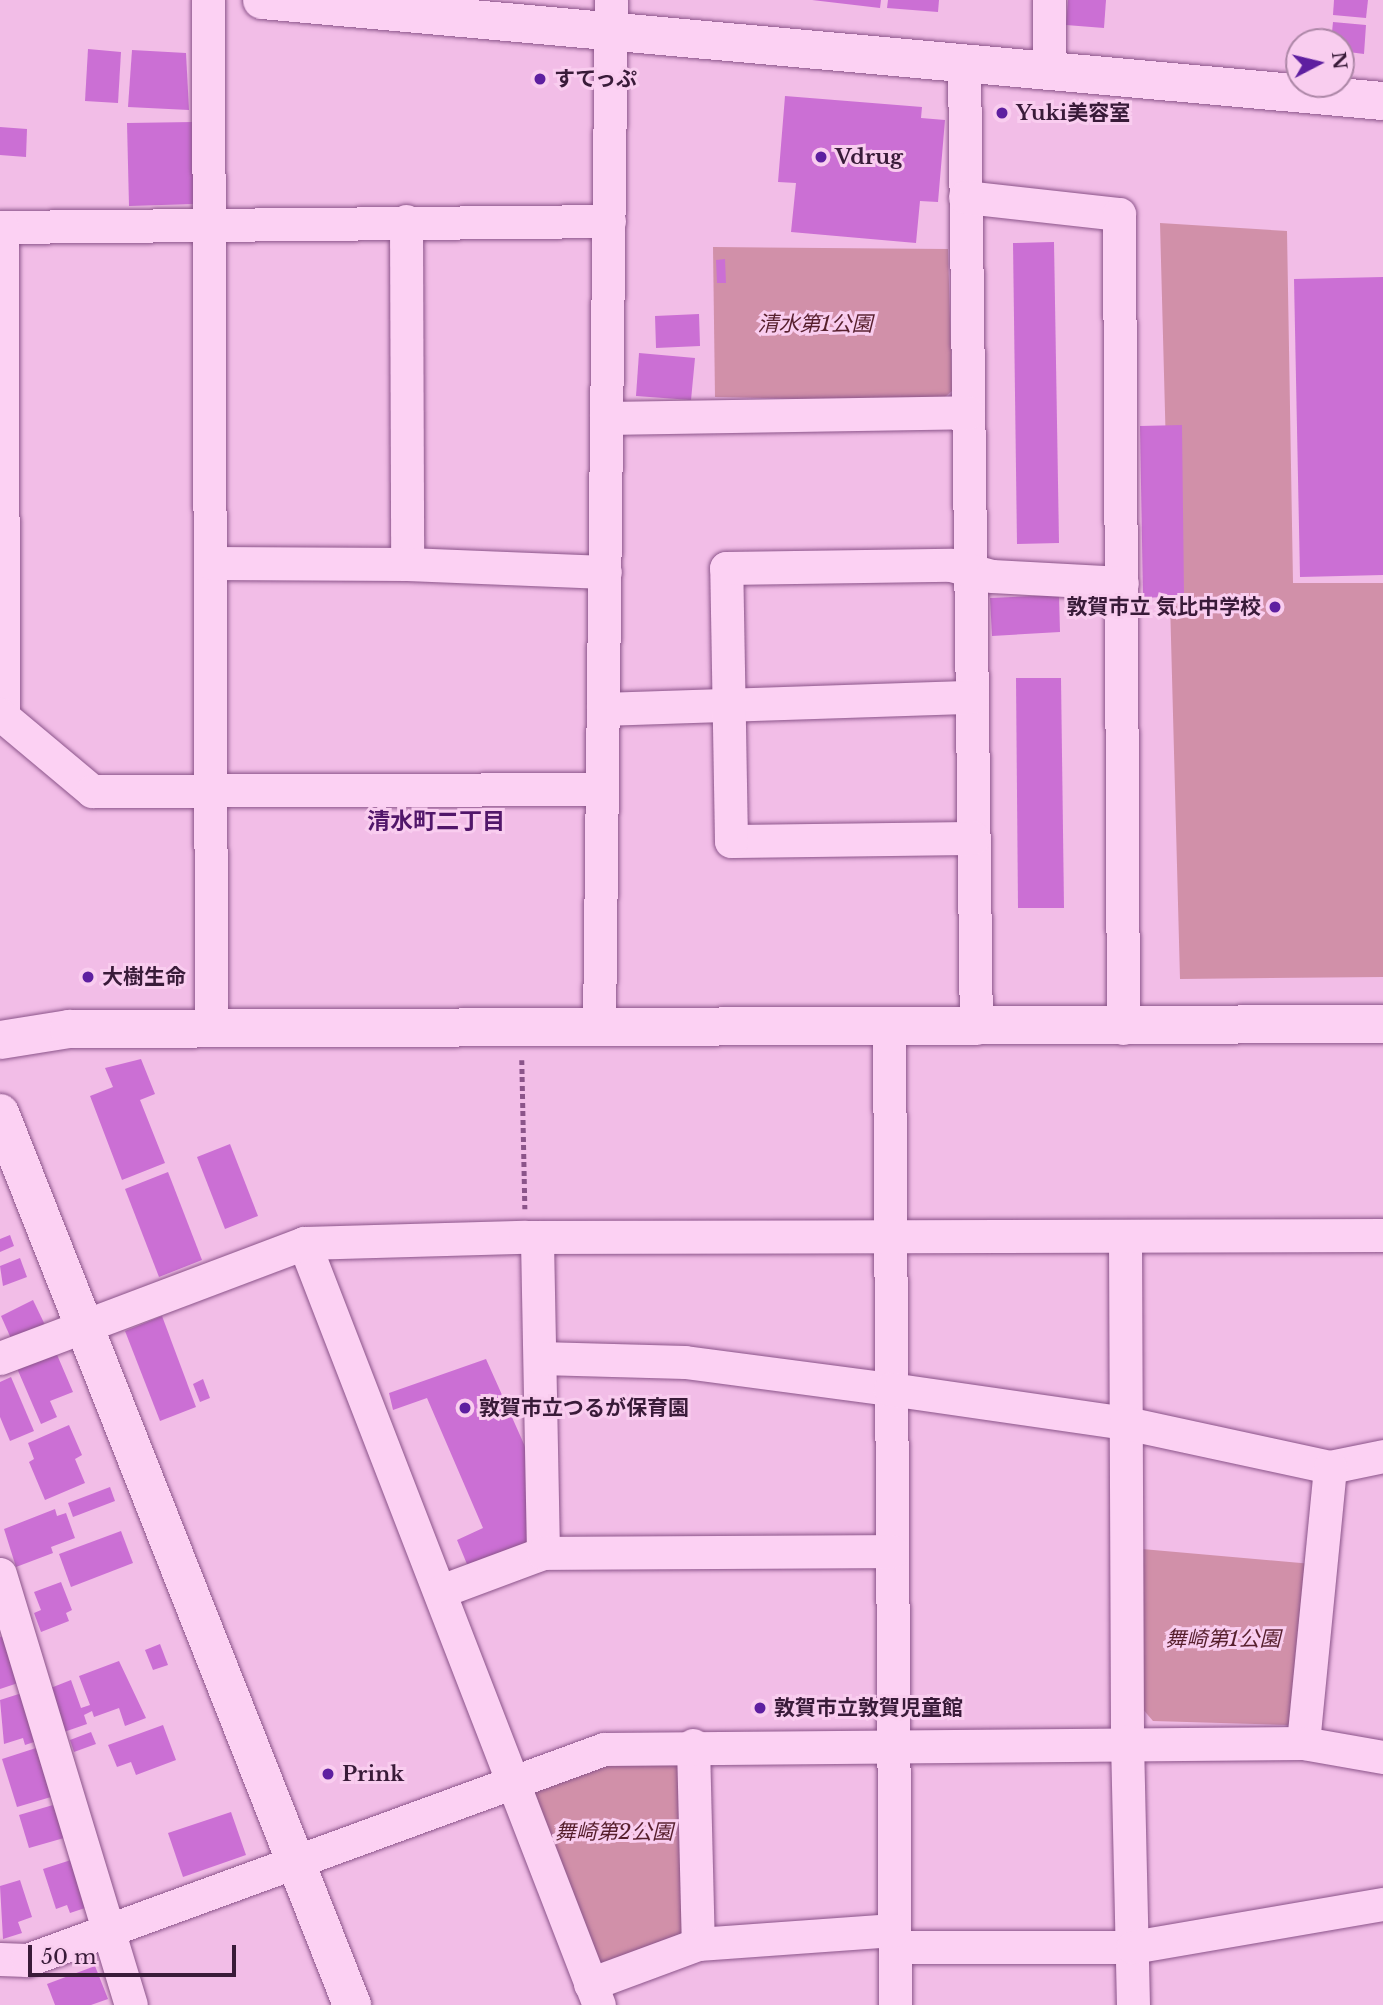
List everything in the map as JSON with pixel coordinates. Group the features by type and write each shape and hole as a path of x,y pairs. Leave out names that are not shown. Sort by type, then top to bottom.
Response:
{"street":[{"path":"208,0 214,790 211,1028"},
{"path":"262,0 611,16 964,65 1383,101"},
{"path":"1049,0 1049,71"},
{"path":"599,1028 611,16"},
{"path":"964,65 976,1028"},
{"path":"965,197 1119,214 1123,1028"},
{"path":"406,221 407,564"},
{"path":"602,789 92,790 1,715 1,227 609,221"},
{"path":"606,418 968,412"},
{"path":"211,563 407,564 604,572"},
{"path":"974,838 731,841 726,568 951,565 992,576 1122,583"},
{"path":"603,709 972,697"},
{"path":"0,1040 69,1029 1123,1028 1383,1024"},
{"path":"889,1028 895,2005"},
{"path":"0,1113 293,1864 352,2005"},
{"path":"0,1358 304,1243 531,1239 1383,1235"},
{"path":"1125,1236 1127,1741 1133,2005"},
{"path":"531,1239 540,1358 543,1553"},
{"path":"304,1243 441,1591 594,1995 698,1944 894,1938 1133,1947 1383,1904"},
{"path":"540,1358 685,1363 890,1389 1126,1423 1330,1467 1383,1456"},
{"path":"1303,1743 1330,1467"},
{"path":"441,1591 543,1553 892,1551"},
{"path":"0,1574 106,1932 131,2005"},
{"path":"0,1959 27,1960 604,1749 693,1745 1127,1741 1303,1743 1383,1757"},
{"path":"693,1745 698,1944"}],"path":[{"path":"521,1029 531,1239"}],"green space":[{"name":"敦賀市立 気比中学校","path":"1160,223 1287,231 1293,583 1383,583 1383,977 1180,979"},
{"name":"清水第1公園","path":"713,247 948,249 952,391 939,402 715,397"},
{"name":"舞崎第1公園","path":"1142,1549 1312,1564 1290,1725 1153,1721 1141,1707"},
{"name":"舞崎第2公園","path":"676,1759 682,1768 687,1931 600,1969 530,1788 603,1761"}],"building":[{"path":"812,0 881,0 880,8"},
{"path":"888,0 939,0 938,12 887,8"},
{"path":"1068,0 1106,0 1104,28 1066,25"},
{"path":"1334,0 1368,0 1366,18 1333,15"},
{"path":"1333,22 1366,25 1364,54 1355,53 1355,28 1332,28"},
{"path":"88,49 121,52 118,103 85,101"},
{"path":"132,50 186,53 189,110 128,107"},
{"path":"785,96 922,107 921,118 945,120 938,202 920,201 916,243 791,232 796,183 778,182"},
{"path":"193,122 194,204 129,206 127,123"},
{"path":"0,127 27,129 26,157 0,155"},
{"path":"1054,242 1059,543 1017,544 1013,243"},
{"path":"725,259 726,283 717,283 716,260"},
{"path":"1383,277 1383,575 1300,577 1294,279"},
{"path":"699,314 700,346 656,348 655,316"},
{"path":"639,353 695,358 691,400 636,396"},
{"path":"1182,425 1184,596 1143,598 1140,426"},
{"path":"1059,595 1060,632 992,636 990,598"},
{"path":"1016,678 1061,678 1064,908 1018,908"},
{"path":"141,1059 155,1094 140,1100 165,1163 122,1180 90,1096 113,1087 105,1068"},
{"path":"230,1144 258,1216 225,1229 197,1157"},
{"path":"168,1172 202,1260 159,1277 125,1189"},
{"path":"10,1235 14,1246 0,1252 0,1239"},
{"path":"20,1258 27,1277 3,1286 0,1266"},
{"path":"33,1300 46,1327 13,1343 1,1316"},
{"path":"162,1316 196,1407 160,1421 125,1331"},
{"path":"55,1350 73,1392 50,1401 57,1417 41,1424 16,1366"},
{"path":"486,1359 527,1451 530,1543 469,1569 457,1540 483,1528 427,1398 393,1410 389,1393"},
{"path":"11,1377 34,1431 10,1441 0,1417 0,1382"},
{"path":"203,1379 210,1398 200,1402 193,1384"},
{"path":"69,1425 82,1455 75,1459 85,1483 45,1500 29,1462 34,1459 28,1443"},
{"path":"110,1487 115,1501 73,1517 68,1503"},
{"path":"55,1509 57,1516 66,1513 75,1538 51,1547 53,1553 16,1567 4,1529"},
{"path":"121,1531 133,1563 71,1587 59,1554"},
{"path":"61,1582 72,1610 66,1613 69,1621 41,1632 34,1613 41,1610 34,1592"},
{"path":"4,1636 18,1683 0,1689 0,1637"},
{"path":"160,1644 168,1665 153,1670 145,1650"},
{"path":"119,1661 146,1718 125,1726 119,1708 94,1717 92,1711 84,1715 87,1724 64,1732 48,1689 71,1680 81,1708 90,1705 79,1676"},
{"path":"22,1693 37,1741 25,1745 23,1738 4,1744 0,1700"},
{"path":"163,1725 176,1760 136,1775 131,1762 117,1767 108,1745"},
{"path":"91,1732 96,1744 74,1752 70,1740"},
{"path":"36,1748 51,1797 17,1807 2,1759"},
{"path":"53,1805 64,1838 29,1848 19,1815"},
{"path":"231,1812 246,1855 183,1877 168,1833"},
{"path":"71,1860 85,1908 70,1913 67,1905 56,1909 43,1869"},
{"path":"20,1880 32,1917 18,1922 22,1933 3,1939 0,1886"},
{"path":"95,1966 108,1999 91,2005 55,2005 47,1984"}],"place":[{"name":"すてっぷ","path":"540,79"},
{"name":"Yuki美容室","path":"1002,113"},
{"name":"Vdrug","path":"821,157"},
{"name":"敦賀市立 気比中学校","path":"1275,607"},
{"name":"大樹生命","path":"88,977"},
{"name":"敦賀市立つるが保育園","path":"465,1408"},
{"name":"敦賀市立敦賀児童館","path":"760,1708"},
{"name":"Prink","path":"328,1774"}],"district":[{"name":"清水町二丁目","path":"436,821"}]}
